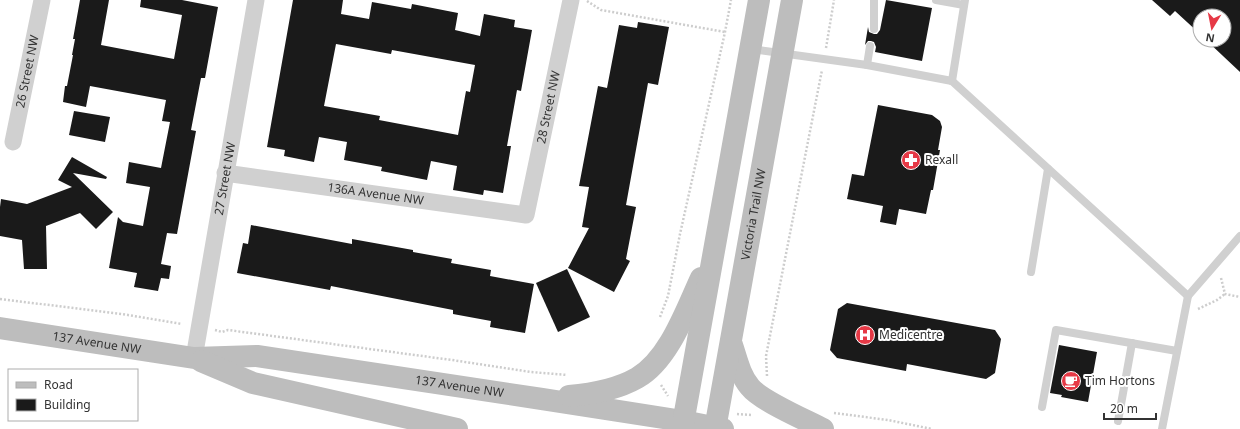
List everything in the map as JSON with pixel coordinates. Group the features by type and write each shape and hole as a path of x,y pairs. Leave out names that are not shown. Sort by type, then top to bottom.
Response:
{"main road":[{"path":"683,425 712,256 759,0"},
{"name":"Victoria Trail NW","path":"718,428 731,340 792,0"},
{"path":"542,399 604,391 621,386 638,378 651,368 674,335 712,256"},
{"name":"137 Avenue NW","path":"0,328 194,358 257,356 542,399 683,425 718,428"},
{"path":"731,340 740,372 751,389 766,400 828,421"},
{"name":"137 Avenue NW","path":"194,358 253,383 457,429"}],"street":[{"name":"26 Street NW","path":"13,142 42,0"},
{"name":"27 Street NW","path":"194,358 256,0"},
{"name":"28 Street NW","path":"526,215 571,0"},
{"name":"136A Avenue NW","path":"225,172 526,215"}],"lane":[{"path":"874,0 874,28"},
{"path":"936,0 964,3 952,81"},
{"path":"867,65 870,46"},
{"path":"750,49 867,65 952,81 1188,296"},
{"path":"1031,272 1048,169"},
{"path":"1162,429 1188,296 1240,236"},
{"path":"1042,407 1056,330 1177,351"},
{"path":"1118,421 1132,343"}],"path":[{"path":"584,0 602,10 725,32"},
{"path":"659,320 668,296 731,0"},
{"path":"770,382 767,375 766,356 824,60 834,0"},
{"path":"1220,273 1225,294"},
{"path":"1185,311 1204,307 1225,294 1240,297"},
{"path":"0,299 122,314 222,332 228,330 531,372 571,376"},
{"path":"660,382 671,402"},
{"path":"828,421 888,420 932,429"}],"building":[{"path":"80,0 109,0 101,45 174,59 182,15 140,7 141,0 182,0 218,7 205,78 201,78 191,130 196,131 177,234 167,233 161,264 171,266 169,279 161,278 158,291 134,287 137,273 109,268 118,217 123,222 143,226 150,187 126,183 129,162 161,168 170,122 162,121 166,100 90,86 86,107 63,102 65,86 67,86 73,55 75,39 73,39"},
{"path":"293,0 343,0 341,14 369,19 372,2 411,9 412,4 458,13 455,30 480,36 484,14 515,20 514,27 532,30 521,91 517,90 507,146 511,146 503,193 484,190 483,195 453,190 457,166 431,161 427,180 381,171 382,167 344,160 347,142 319,137 314,162 284,156 285,150 267,147","holes":["336,44 391,54 392,50 475,65 470,92 466,91 458,135 379,120 380,116 324,106"]},
{"path":"886,0 932,8 922,61 875,52 876,47 874,42 871,41 868,41 865,45 868,27 869,32 874,34 877,34 880,30"},
{"path":"1152,0 1240,0 1240,72 1214,48 1232,48 1232,8 1192,8 1192,27 1175,11 1170,16"},
{"path":"638,22 669,27 658,85 648,83 626,205 636,207 626,259 630,261 614,292 568,268 589,228 582,227 589,187 579,186 598,86 607,88 619,25 637,28"},
{"path":"878,105 932,115 940,121 942,127 938,150 940,150 933,190 931,190 926,214 899,209 896,225 880,222 883,206 847,199 852,174 864,176"},
{"path":"74,111 110,117 105,142 69,135"},
{"path":"72,157 107,177 106,179 73,173 113,212 96,229 80,213 46,226 47,269 24,269 22,240 0,236 1,199 27,204 72,187 58,180"},
{"path":"251,225 352,244 352,239 413,250 413,252 452,259 451,263 491,270 490,276 534,284 525,333 490,327 491,321 453,314 453,310 331,286 330,290 237,273 243,243 248,244"},
{"path":"567,269 590,317 558,332 536,283"},
{"path":"847,303 995,330 1001,339 995,373 986,379 907,364 906,371 837,358 830,350 838,309"},
{"name":"Tim Hortons","path":"1059,345 1097,352 1088,402 1061,397 1062,395 1050,393"}],"place":[{"name":"Rexall","path":"911,160"},
{"name":"Medicentre","path":"865,335"},
{"name":"Tim Hortons","path":"1071,381"}]}
